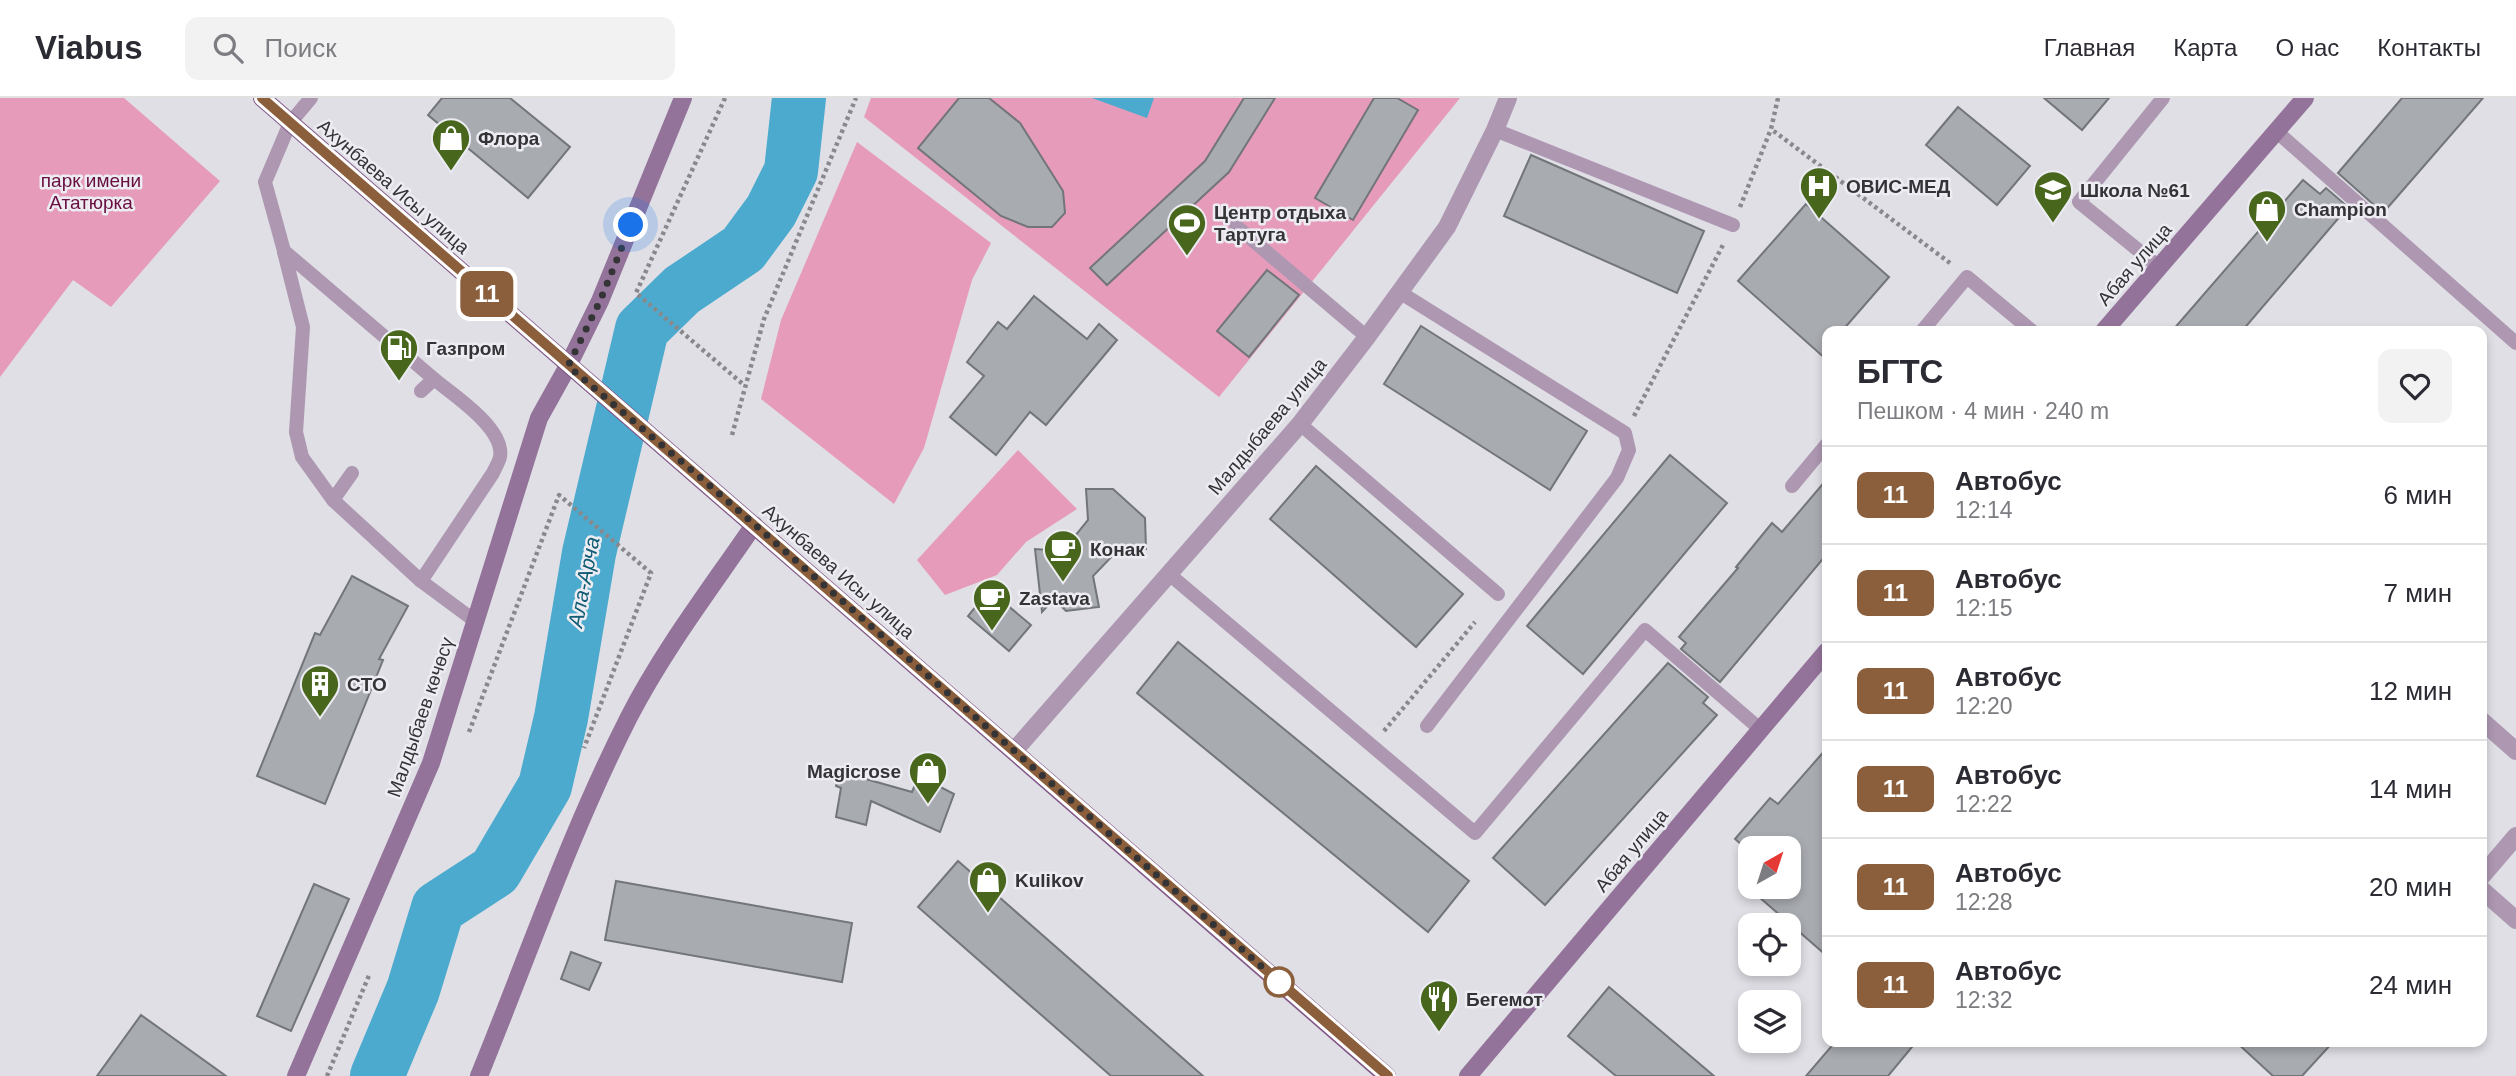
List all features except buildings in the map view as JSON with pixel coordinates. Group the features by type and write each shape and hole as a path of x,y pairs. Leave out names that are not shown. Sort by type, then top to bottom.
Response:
{"main road":[{"name":"Ахунбаева Исы улица","path":"262,98 1388,1076"}],"street":[{"path":"568,366 600,301 683,98"},
{"name":"Малдыбаева улица","path":"1014,751 1300,424 1401,293 1447,227 1508,98"},
{"name":"Абая улица","path":"2108,326 2305,98"},
{"name":"Малдыбаев көчөсү","path":"296,1076 431,763 539,418 568,366"},
{"path":"479,1076 587,804 630,716 659,665 754,525"},
{"name":"Абая улица","path":"1468,1076 1822,657"},
{"path":"2487,725 2516,751"},
{"path":"2487,870 2516,836"},
{"path":"2487,894 2516,920"}],"lane":[{"path":"311,98 290,123 265,182 303,327 296,432 302,457 333,500 421,581 475,621"},
{"path":"2159,267 2079,202 2164,98"},
{"path":"1495,130 1733,225"},
{"path":"2276,131 2516,343"},
{"path":"1236,226 1367,337"},
{"path":"284,251 488,424 498,442 500,456 493,473 421,581"},
{"path":"1926,326 1967,276 2026,326"},
{"path":"1401,293 1625,433 1629,450 1617,478 1427,726"},
{"path":"421,391 433,379"},
{"path":"1300,424 1498,594"},
{"path":"1792,486 1822,450"},
{"path":"333,500 352,473"},
{"path":"1168,574 1475,833 1645,630 1760,729"}],"path":[{"path":"726,98 636,293 744,385"},
{"path":"732,435 764,319 856,98"},
{"path":"1625,433 1733,225 1771,129 1778,98"},
{"path":"1771,129 1967,276"},
{"path":"559,495 650,573"},
{"path":"1372,746 1498,594"}],"green space":[{"name":"парк имени Ататюрка","path":"0,98 124,98 220,181 111,307 73,280 0,377"},
{"name":"Центр отдыха Тартуга","path":"871,98 1460,98 1219,397 864,117"},
{"path":"857,142 991,243 972,280 924,448 894,504 761,399 781,320"},
{"path":"1018,450 1077,509 1026,542 997,575 945,595 917,560"}],"water":[{"path":"1092,98 1154,98 1147,118"}],"waterway":[{"name":"Ала-Арча","path":"377,1076 413,990 438,908 495,871 545,786 561,718 589,553 642,329 682,290 743,249 771,211 791,171 799,98"}],"bus line":[{"name":"11","path":"262,98 1388,1076"}],"place":[{"name":"Флора","path":"451,172"},
{"name":"ОВИС-МЕД","path":"1819,220"},
{"name":"Школа №61","path":"2053,224"},
{"name":"Champion","path":"2267,243"},
{"name":"Центр отдыха Тартуга","path":"1187,257"},
{"name":"Газпром","path":"399,382"},
{"name":"Конак","path":"1063,583"},
{"name":"Zastava","path":"992,632"},
{"name":"CTO","path":"320,718"},
{"name":"Magicrose","path":"928,805"},
{"name":"Kulikov","path":"988,914"},
{"name":"Бегемот","path":"1439,1033"}],"route":[{"path":"631,225 600,301 568,366 708,484 1284,986 1279,982"}]}
